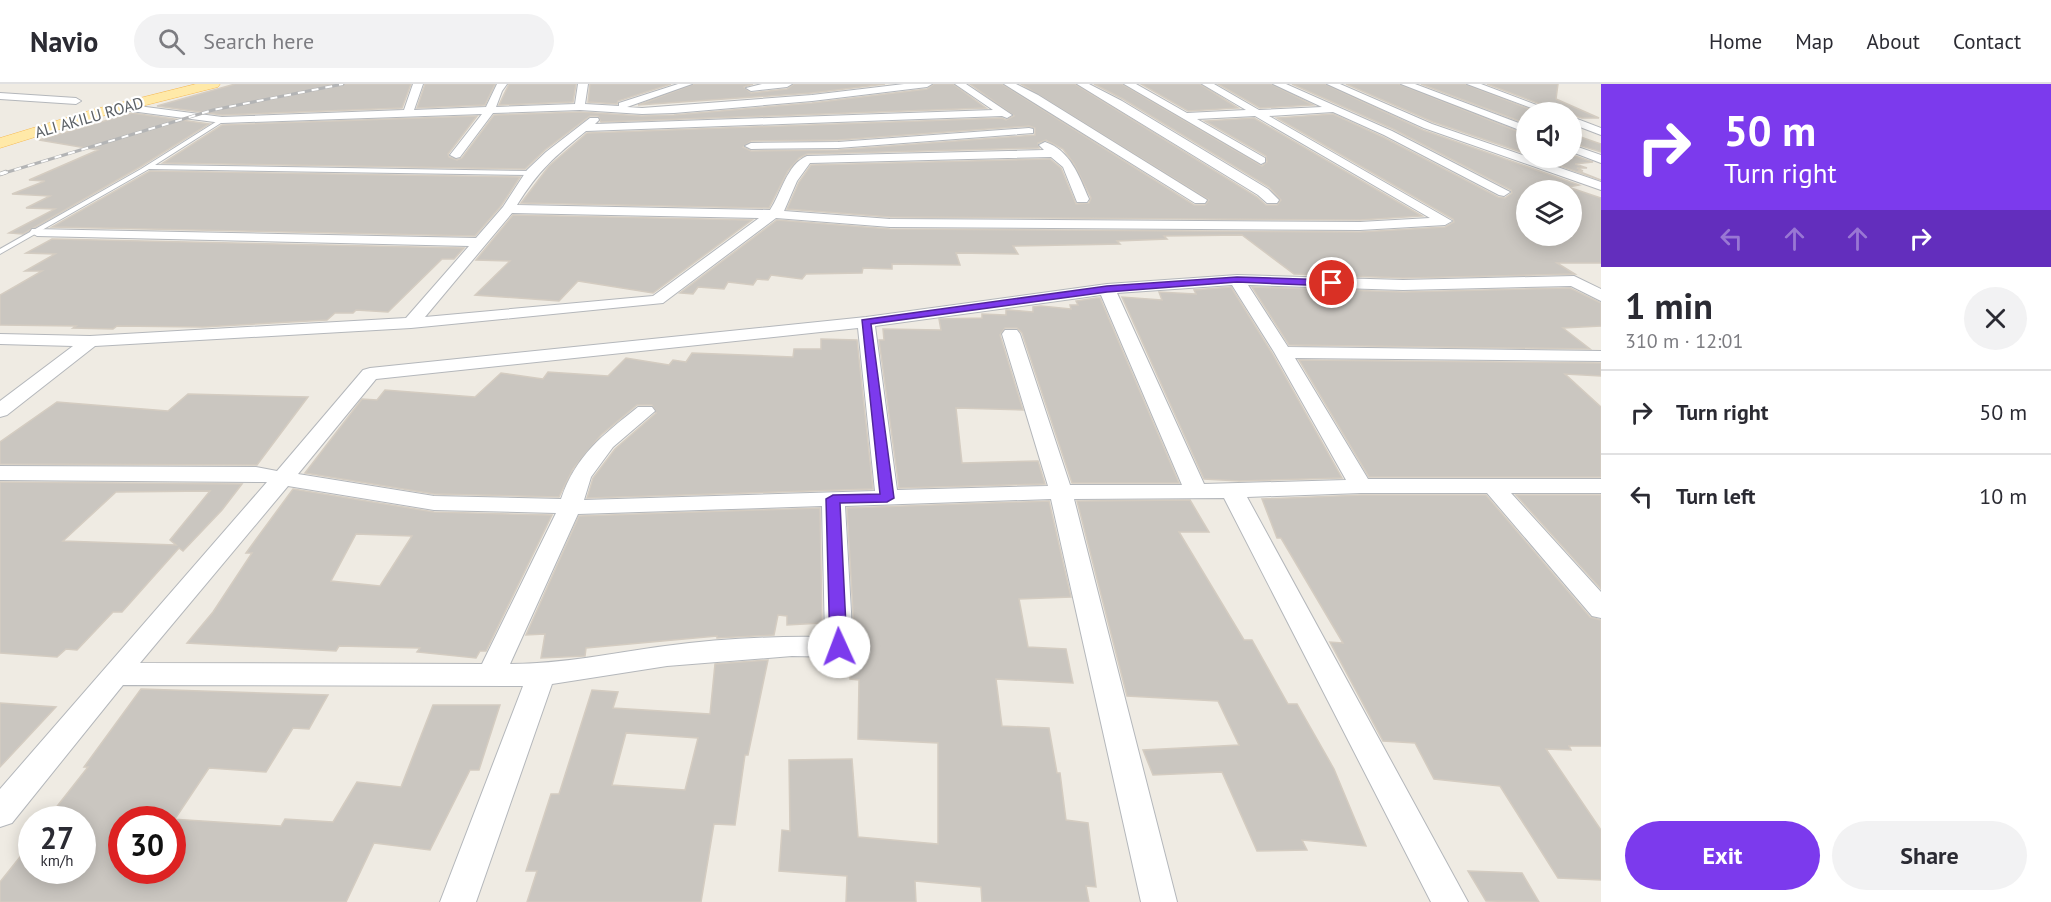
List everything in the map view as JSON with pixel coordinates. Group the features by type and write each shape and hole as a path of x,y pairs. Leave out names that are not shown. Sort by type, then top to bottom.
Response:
{"main road":[{"name":"ALI AKILU ROAD","path":"0,143 123,107 213,84"},
{"name":"ALI AKILU ROAD","path":"36,113 82,100"}],"street":[{"path":"408,113 418,84"},
{"path":"456,155 490,110 497,90 502,84"},
{"path":"580,107 583,84"},
{"path":"743,89 787,84"},
{"path":"123,107 222,120 580,107 674,110 812,98 927,84"},
{"path":"960,84 1004,113 1056,153 1068,165 1082,199"},
{"path":"1009,84 1035,97 1200,200"},
{"path":"1082,84 1128,109 1263,192 1272,200"},
{"path":"1129,84 1261,160"},
{"path":"508,209 771,214 890,223 1360,226 1445,221 1207,84"},
{"path":"1278,84 1404,141 1504,192"},
{"path":"1332,84 1428,126 1600,186"},
{"path":"1406,84 1516,126"},
{"path":"1472,84 1522,102"},
{"path":"639,100 664,86 688,90"},
{"path":"411,323 508,209 531,173 582,128 611,109 639,100 688,90"},
{"path":"0,96 82,100"},
{"path":"1185,116 1332,110"},
{"path":"582,128 1004,113"},
{"path":"1428,126 1504,121"},
{"path":"1582,124 1601,132"},
{"path":"750,146 847,145 1029,131"},
{"path":"1582,152 1601,159"},
{"path":"0,339 90,341 411,323 657,300 777,211 793,176 804,161 1056,153"},
{"path":"37,232 478,242"},
{"path":"1237,280 1283,352 1361,486"},
{"path":"2,807 284,479 370,374 866,322 1107,289 1237,280 1403,285 1574,281 1601,296"},
{"path":"1107,289 1196,491"},
{"path":"866,322 887,498"},
{"path":"1011,334 1061,492 1160,902"},
{"path":"0,411 90,341"},
{"path":"1283,352 1601,357"},
{"path":"491,675 570,507 580,476 606,443 645,411"},
{"path":"0,473 226,473 284,479 434,503 570,507 1061,492 1232,491 1361,486 1601,486"},
{"path":"1493,486 1601,609"},
{"path":"1232,491 1450,902"},
{"path":"116,674 541,675 667,656 792,646 839,647 833,499"},
{"path":"458,902 541,675"}],"lane":[{"path":"0,252 222,120"},
{"path":"148,166 531,173"}],"building":[{"path":"235,84 411,84 402,108 222,115 157,106"},
{"path":"425,84 495,84 485,105 417,108"},
{"path":"509,84 576,84 573,102 499,105"},
{"path":"590,84 671,84 618,101 617,104 588,102"},
{"path":"694,84 753,84 744,87 751,93 787,89 794,84 885,84 812,93 638,105"},
{"path":"934,84 953,84 986,108 601,122 598,116 590,116 545,150 525,169 163,163 222,125 477,116 448,154 449,157 457,160 462,158 494,115 580,112 642,116 674,115 812,103 927,89"},
{"path":"970,84 1002,84 1194,205 1205,205 1209,200 1021,84 1075,84 1257,197 1266,205 1277,205 1281,200 1269,187 1094,84 1122,84 1262,166 1267,162 1266,156 1205,121 1254,118 1422,216 1360,220 890,217 787,209 799,182 811,165 1050,159 1061,168 1076,204 1089,203 1091,198 1074,164 1063,149 1046,140 1038,143 1039,148 807,154 799,158 788,171 769,208 521,203 549,166 587,133 1002,118 1006,120 1014,116","holes":["1029,126 1035,128 1035,135 838,150 751,151 743,147 751,141 838,140"]},
{"path":"1141,84 1200,84 1238,108 1188,111"},
{"path":"1218,84 1271,84 1313,105 1260,108"},
{"path":"1292,84 1325,84 1423,130 1516,163 1516,168 1531,168 1565,180 1516,180 1516,246 1582,246 1582,192 1601,198 1601,263 1557,263 1575,274 1403,278 1294,274 1242,235 1164,236 1167,239 1117,241 1120,244 1013,246 1018,254 956,253 960,265 892,264 892,269 863,268 862,273 806,274 802,279 771,275 768,280 757,279 753,285 728,282 724,289 698,287 693,294 680,293 777,220 890,229 1360,232 1445,227 1454,222 1453,219 1277,118 1333,114 1383,137 1498,197 1505,198 1512,193 1511,190 1393,129"},
{"path":"1346,84 1399,84 1516,131 1516,150 1433,122"},
{"path":"1421,84 1465,84 1516,104 1516,120"},
{"path":"1487,84 1558,84 1556,99 1563,102 1535,102"},
{"path":"1582,110 1599,118 1582,118"},
{"path":"132,113 209,124 140,167 23,234 9,233 55,209 26,208 50,196 12,194 45,181 29,180 98,150 39,140"},
{"path":"1582,137 1601,144 1601,152 1582,146"},
{"path":"1582,158 1593,162 1582,163"},
{"path":"1566,168 1577,168 1583,171 1578,171 1601,180"},
{"path":"150,171 520,177 501,206 475,236 52,227"},
{"path":"513,215 752,220 653,293 578,281 559,301 475,295 510,261 476,260"},
{"path":"52,239 464,248 454,259 442,259 388,312 356,310 353,313 335,313 327,320 203,327 117,326 113,329 0,325 0,295 42,271 25,271 55,254 26,253"},
{"path":"1231,287 1272,353 1342,478 1239,481 1204,479 1122,297 1162,300 1159,292 1196,294 1194,290"},
{"path":"1252,287 1403,292 1570,288 1601,303 1601,326 1563,328 1590,349 1289,345"},
{"path":"1100,298 1179,483 1072,483 1022,333 1017,328 1005,328 1000,335 1023,410 956,408 962,463 1038,461 1045,484 899,488 879,340 884,340 883,329 941,330 939,319 982,318 982,314 1006,315 1006,310 1033,312 1033,307 1041,306 1071,309 1070,305 1078,305 1076,301"},
{"path":"821,339 857,340 873,489 587,498 593,478 615,449 656,413 652,405 637,405 601,435 573,469 559,497 434,494 305,473 362,399 377,400 385,390 475,397 501,373 543,379 548,372 608,376 626,358 669,365 673,360 686,362 692,353 793,357 794,349 821,349"},
{"path":"1299,360 1601,363 1601,376 1565,374 1601,407 1601,477 1369,477"},
{"path":"188,394 308,397 257,465 0,464 0,442 57,402 168,411"},
{"path":"0,482 242,484 222,510 183,551 179,548 122,612 113,612 77,650 66,649 57,657 0,653","holes":["210,491 170,540 176,545 63,541 116,492"]},
{"path":"293,489 434,512 552,515 486,651 480,651 476,658 417,652 420,648 339,646 336,651 187,643 213,612 252,553 246,553","holes":["356,534 412,536 380,586 331,581"]},
{"path":"1361,495 1486,495 1590,617 1601,620 1601,746 1569,746 1571,750 1546,749 1601,830 1601,880 1558,878 1500,786 1434,779 1415,743 1383,741 1330,642 1343,643 1281,538 1277,538 1262,499"},
{"path":"1516,495 1601,495 1601,589"},
{"path":"1190,500 1209,532 1179,532 1244,640 1252,640 1288,704 1297,704 1334,769 1366,846 1302,840 1307,850 1257,851 1222,772 1153,775 1143,750 1239,745 1218,701 1127,696 1077,501"},
{"path":"1049,501 1071,597 1019,599 1028,647 1066,649 1073,683 996,679 1002,726 1049,728 1057,773 1060,773 1066,820 1088,823 1096,887 1086,886 1089,902 982,902 981,887 915,881 916,902 846,902 847,876 779,871 782,830 790,831 789,760 852,759 858,837 938,844 938,743 858,739 859,680 850,679 851,655 855,647 847,508"},
{"path":"820,508 822,623 787,625 787,616 778,615 774,635 717,638 717,636 586,648 585,656 541,658 545,634 526,635 579,516"},
{"path":"768,660 748,755 745,755 735,825 714,824 701,902 527,902 537,871 526,871 551,794 559,794 592,690 618,692 613,708 710,714 715,664","holes":["626,733 698,738 685,790 612,785"]},
{"path":"141,689 328,695 309,729 293,728 266,772 209,768 184,806 108,806 108,884 186,884 186,820 281,826 285,819 333,822 357,782 401,787 433,705 500,705 479,770 470,770 430,850 374,843 346,902 0,902 0,882 18,860 18,884 96,884 96,806 57,806 88,767 84,767"},
{"path":"0,703 56,707 0,767"},
{"path":"1468,871 1522,873 1539,902 1486,901"}],"railway":[{"path":"1,174 213,110 343,84"},
{"path":"0,174 6,172"}],"route":[{"path":"839,647 833,499 887,498 866,322 1107,289 1237,280 1332,283"}]}
